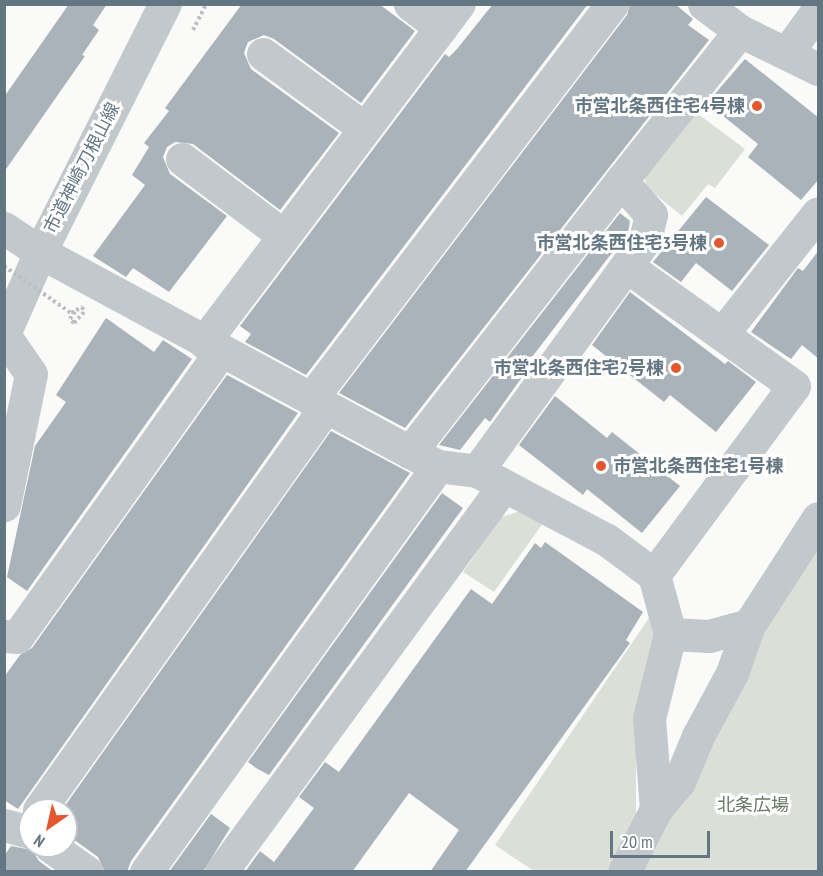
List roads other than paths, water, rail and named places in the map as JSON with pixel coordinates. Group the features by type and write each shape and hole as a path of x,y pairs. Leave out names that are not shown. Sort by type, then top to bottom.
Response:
{"street":[{"name":"市道神崎刀根山線","path":"4,334 40,252 165,4"},
{"path":"4,636 17,637 213,346 284,235 450,16 410,4"},
{"path":"50,798 318,403 612,4"},
{"path":"704,4 740,31 788,51 819,69"},
{"path":"788,51 819,10"},
{"path":"146,872 424,459 621,181 740,31"},
{"path":"263,54 364,128"},
{"path":"182,159 284,235"},
{"path":"221,872 490,478 645,240 651,215 621,181"},
{"path":"722,334 819,213"},
{"path":"4,228 40,252 424,459 490,478 607,540 654,575 670,634 649,718 656,809"},
{"path":"628,267 794,386 654,575"},
{"path":"4,334 32,374 4,505"},
{"path":"624,872 656,809 679,782 698,736 732,674 749,625 815,516"},
{"path":"670,634 709,636 749,625"},
{"path":"69,858 87,872"}],"place":[{"name":"市営北条西住宅4号棟","path":"757,106"},
{"name":"市営北条西住宅3号棟","path":"719,243"},
{"name":"市営北条西住宅2号棟","path":"676,368"},
{"name":"市営北条西住宅1号棟","path":"601,466"}],"park label":[{"name":"北条広場","path":"753,805"}]}
